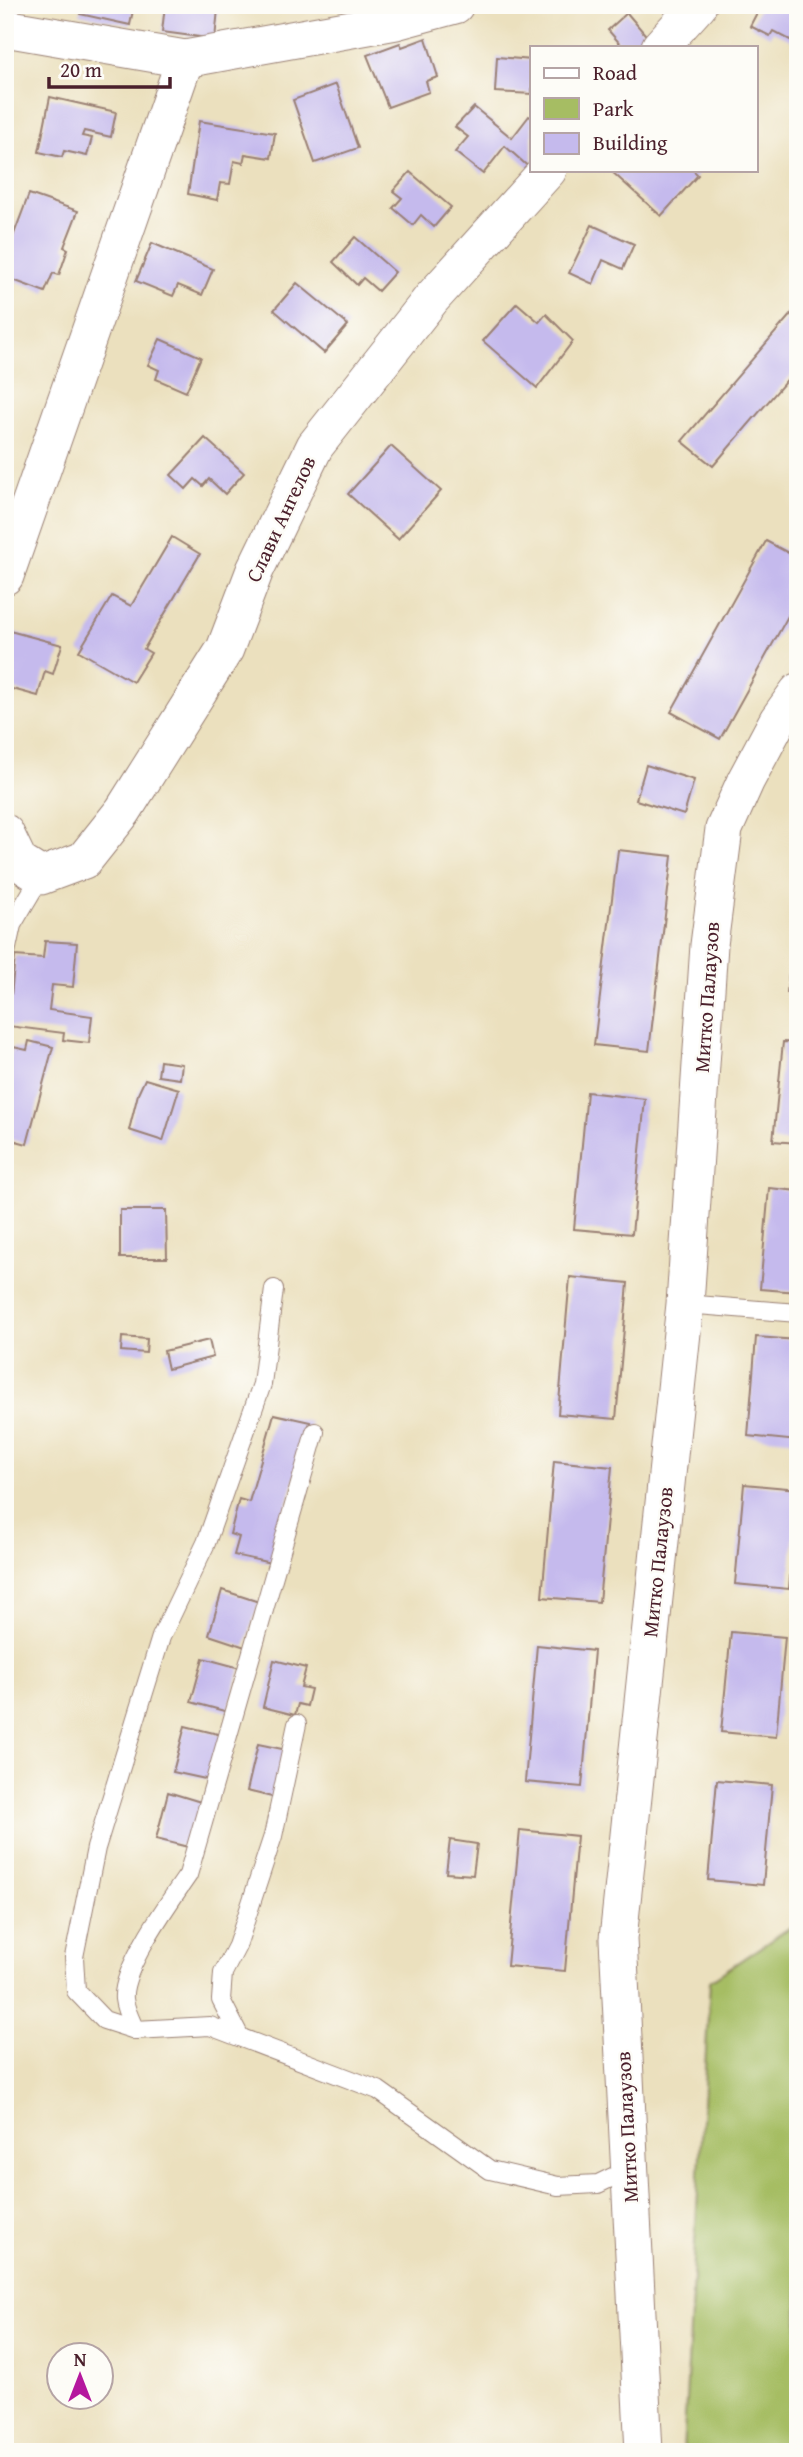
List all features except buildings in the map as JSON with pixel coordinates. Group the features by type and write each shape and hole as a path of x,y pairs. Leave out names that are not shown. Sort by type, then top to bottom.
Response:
{"street":[{"path":"5,28 185,59 396,21 455,5"},
{"path":"661,46 698,5"},
{"path":"5,576 185,59"},
{"name":"Слави Ангелов","path":"41,876 84,860 123,811 225,649 255,570 315,446 432,298 546,172"},
{"name":"Митко Палаузов","path":"644,2452 618,1939 685,1304 709,946 724,830 746,780 778,720 798,692"},
{"path":"5,833 19,863 41,876"}],"lane":[{"path":"5,957 12,925 41,876"},
{"path":"274,1289 262,1384 206,1543 161,1637 96,1848 74,1957 76,1991 104,2020 135,2030 210,2026 378,2091 490,2170 558,2186 598,2184 629,2169"},
{"path":"685,1304 798,1313"},
{"path":"135,2030 123,1998 133,1963 188,1875 315,1432"},
{"path":"239,2035 221,2000 223,1973 237,1945 273,1836 296,1724"}],"green space":[{"path":"798,1922 798,2452 683,2452 710,1981"}]}
